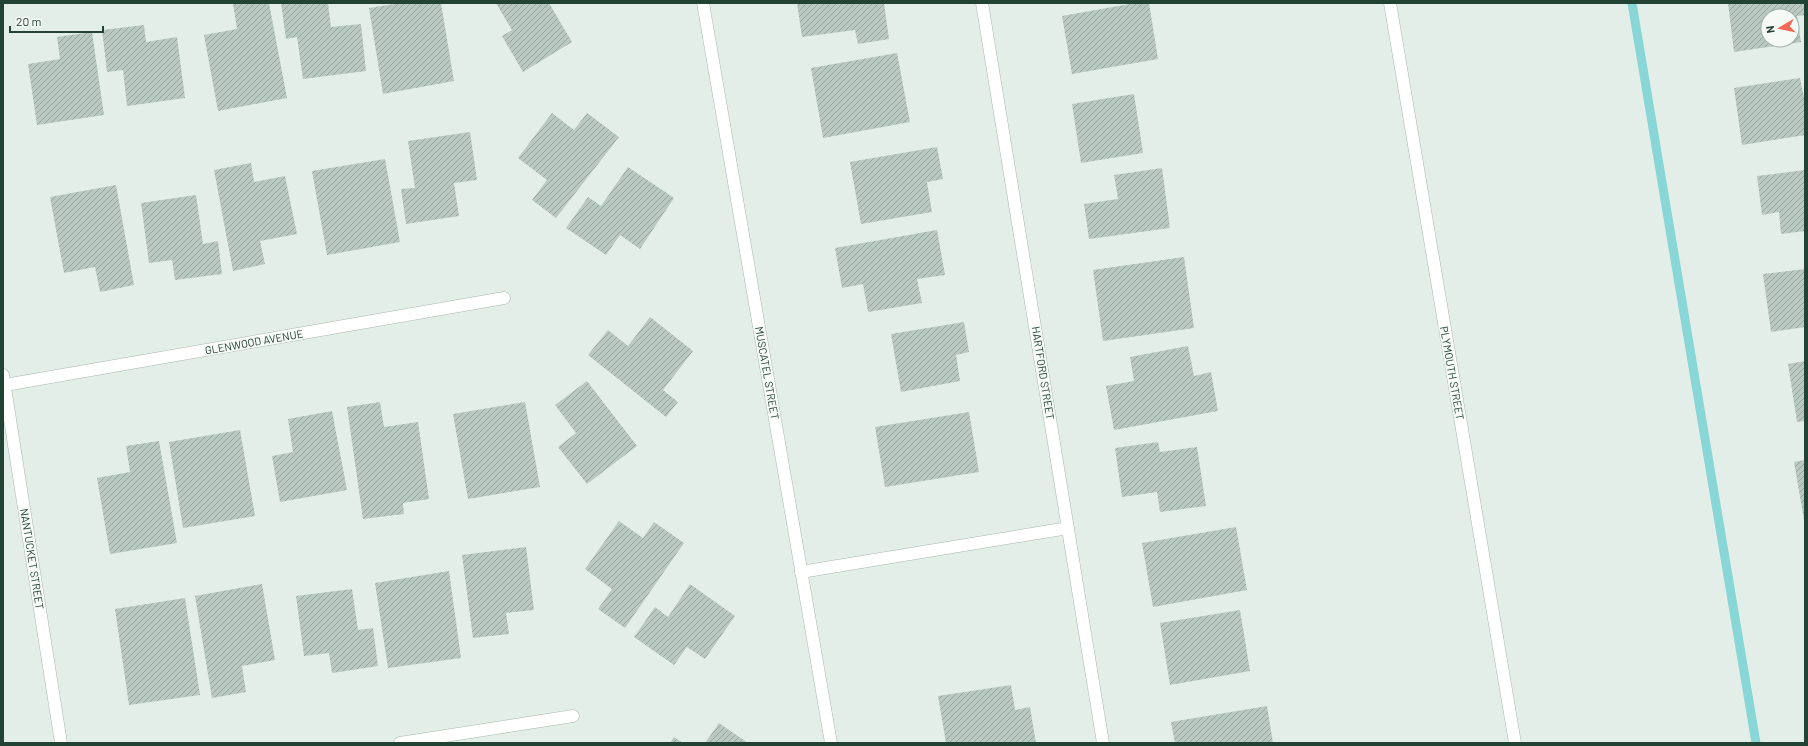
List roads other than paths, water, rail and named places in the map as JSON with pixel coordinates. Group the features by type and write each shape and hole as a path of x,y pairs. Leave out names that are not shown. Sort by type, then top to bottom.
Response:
{"street":[{"name":"MUSCATEL STREET","path":"703,3 831,743"},
{"name":"HARTFORD STREET","path":"982,3 1103,743"},
{"name":"PLYMOUTH STREET","path":"1390,3 1515,743"},
{"name":"GLENWOOD AVENUE","path":"4,380 504,298"},
{"name":"NANTUCKET STREET","path":"4,380 61,743"},
{"path":"801,572 1068,528"},
{"path":"400,743 573,716"}],"waterway":[{"path":"1632,3 1756,743"}]}
